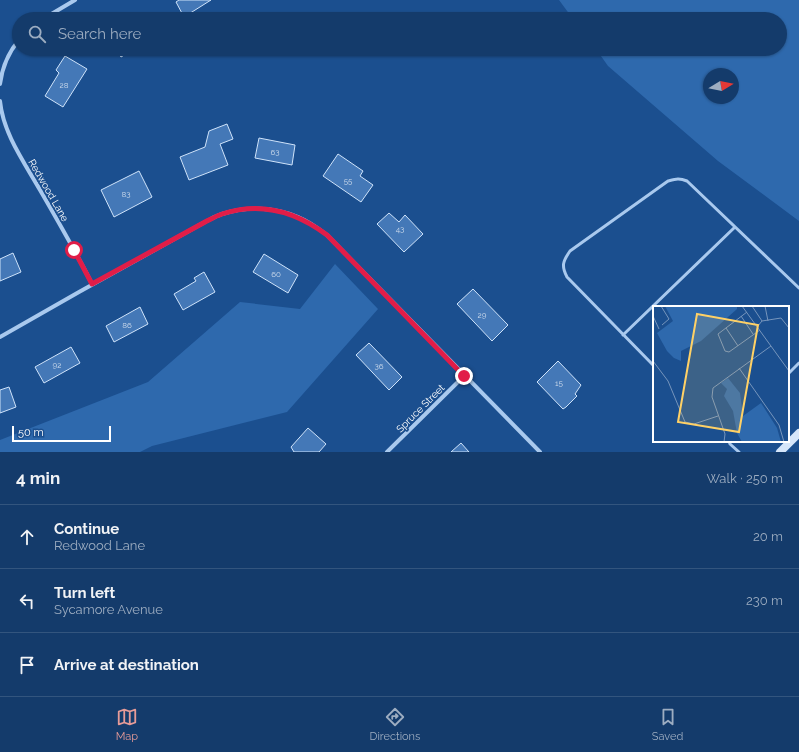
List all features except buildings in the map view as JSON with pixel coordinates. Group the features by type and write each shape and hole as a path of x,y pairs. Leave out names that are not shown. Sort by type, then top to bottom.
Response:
{"street":[{"path":"55,12 75,0"},
{"path":"0,84 6,62 12,50"},
{"name":"Redwood Lane","path":"0,101 1,112 9,134 92,284"},
{"path":"0,337 92,284 222,214 238,210 254,209 288,213 315,226 327,235 540,452"},
{"name":"Spruce Street","path":"388,452 464,376"},
{"path":"784,451 799,433"}],"lane":[{"path":"653,365 567,277 563,266 564,259 570,251 668,182 677,179 686,181 799,288"},
{"path":"653,306 735,227"},
{"path":"623,335 653,306"},
{"path":"789,373 799,363"},
{"path":"730,442 730,444 739,452"}],"shaded area":[{"path":"559,0 799,0 799,221 718,161 608,66 601,56 787,56 787,12 568,12"},
{"path":"335,264 378,309 287,412 152,446 140,452 0,452 0,440 148,382 240,302 300,309"}],"route":[{"path":"74,250 92,284 222,214 238,210 254,209 288,213 315,226 327,235 464,376"}]}
